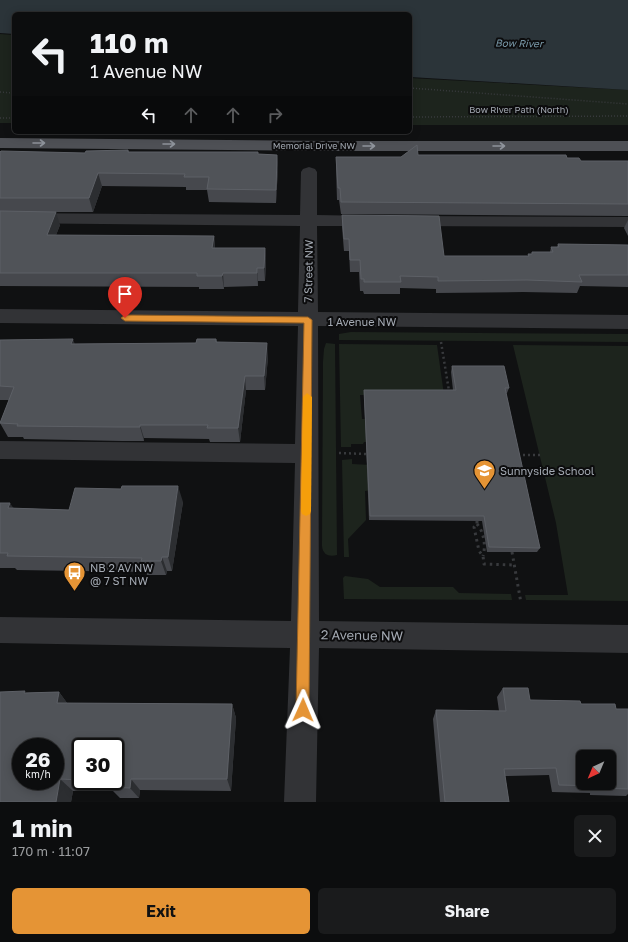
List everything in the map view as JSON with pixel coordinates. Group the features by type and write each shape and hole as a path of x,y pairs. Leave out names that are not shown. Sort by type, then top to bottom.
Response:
{"main road":[{"name":"Memorial Drive NW","path":"412,133 628,134"},
{"name":"Memorial Drive NW","path":"0,143 328,146 628,146"}],"street":[{"name":"7 Street NW","path":"300,802 305,634 310,172"},
{"path":"0,218 628,222"},
{"name":"1 Avenue NW","path":"0,316 628,322"},
{"path":"0,450 307,454"},
{"name":"2 Avenue NW","path":"0,630 628,639"}],"path":[{"path":"412,88 628,104"},
{"path":"0,92 12,93"},
{"name":"Bow River Path (North)","path":"412,117 628,116"},
{"path":"0,118 12,118"},
{"path":"441,342 449,396"},
{"path":"339,453 366,454"},
{"path":"518,455 540,455"},
{"path":"483,556 479,551 474,527 477,522 480,527 484,552 484,564 514,565"},
{"path":"512,552 521,603"}],"shaded area":[{"path":"0,34 12,35 12,123 0,123"},
{"path":"412,78 628,90 628,125 412,125"},
{"path":"351,332 628,334 628,342 339,340 339,334"},
{"path":"326,343 335,344 337,555 331,556 325,553 322,546 323,362"},
{"path":"339,344 437,345 444,395 360,395 362,419 368,419 369,442 364,442 363,444 351,444 351,447 341,447"},
{"path":"513,345 628,346 628,601 526,600 525,595 568,595 556,523"},
{"path":"352,459 352,464 371,465 372,490 365,491 366,520 348,539 349,557 344,557 342,460"},
{"path":"345,576 368,579 380,587 453,587 459,593 511,594 512,600 344,599 343,578"}],"water":[{"name":"Bow River","path":"0,0 628,0 628,90 412,77 412,12 12,12 12,34 0,33"}],"building":[{"path":"417,145 418,155 566,155 567,158 579,158 581,161 628,161 628,204 341,202 340,188 338,188 336,157 401,157"},
{"path":"128,150 128,152 258,152 258,154 277,155 276,190 207,189 209,177 184,177 185,174 98,173 89,198 0,198 1,151 85,153 86,151"},
{"path":"0,211 56,212 47,235 214,236 212,248 265,248 264,268 257,268 257,273 223,273 222,276 197,276 197,273 0,273"},
{"path":"342,215 439,216 444,256 529,256 528,254 532,254 532,252 553,252 551,247 559,247 558,244 628,245 628,275 579,275 582,282 527,280 438,281 438,277 400,276 401,282 364,282 364,279 361,279 360,260 350,260 349,239 344,239"},
{"path":"73,339 71,344 196,343 197,339 216,339 216,342 267,343 264,376 245,376 238,428 207,428 208,425 140,425 140,427 17,426 18,424 0,423 14,387 0,386 0,340"},
{"path":"452,366 504,366 509,388 505,388 540,548 489,547 484,516 370,516 364,390 456,390"},
{"path":"122,486 178,486 168,557 162,557 161,561 141,561 142,558 7,556 8,553 0,553 0,503 10,503 8,508 69,510 75,488 121,489"},
{"path":"503,688 528,688 530,700 580,701 581,704 615,704 616,709 628,709 628,789 616,789 616,750 576,750 576,785 559,785 556,768 504,769 509,802 445,802 436,710 506,711"},
{"path":"0,692 59,692 57,703 232,704 227,779 131,779 130,788 124,788 124,738 72,738 72,780 64,779 64,738 12,738 12,790 58,790 56,802 0,802"}],"slow traffic":[{"path":"306,511 307,397"}],"place":[{"name":"Sunnyside School","path":"485,490"},
{"name":"NB 2 AV NW @ 7 ST NW","path":"75,592"}],"route":[{"path":"125,318 308,320 303,710"}]}
